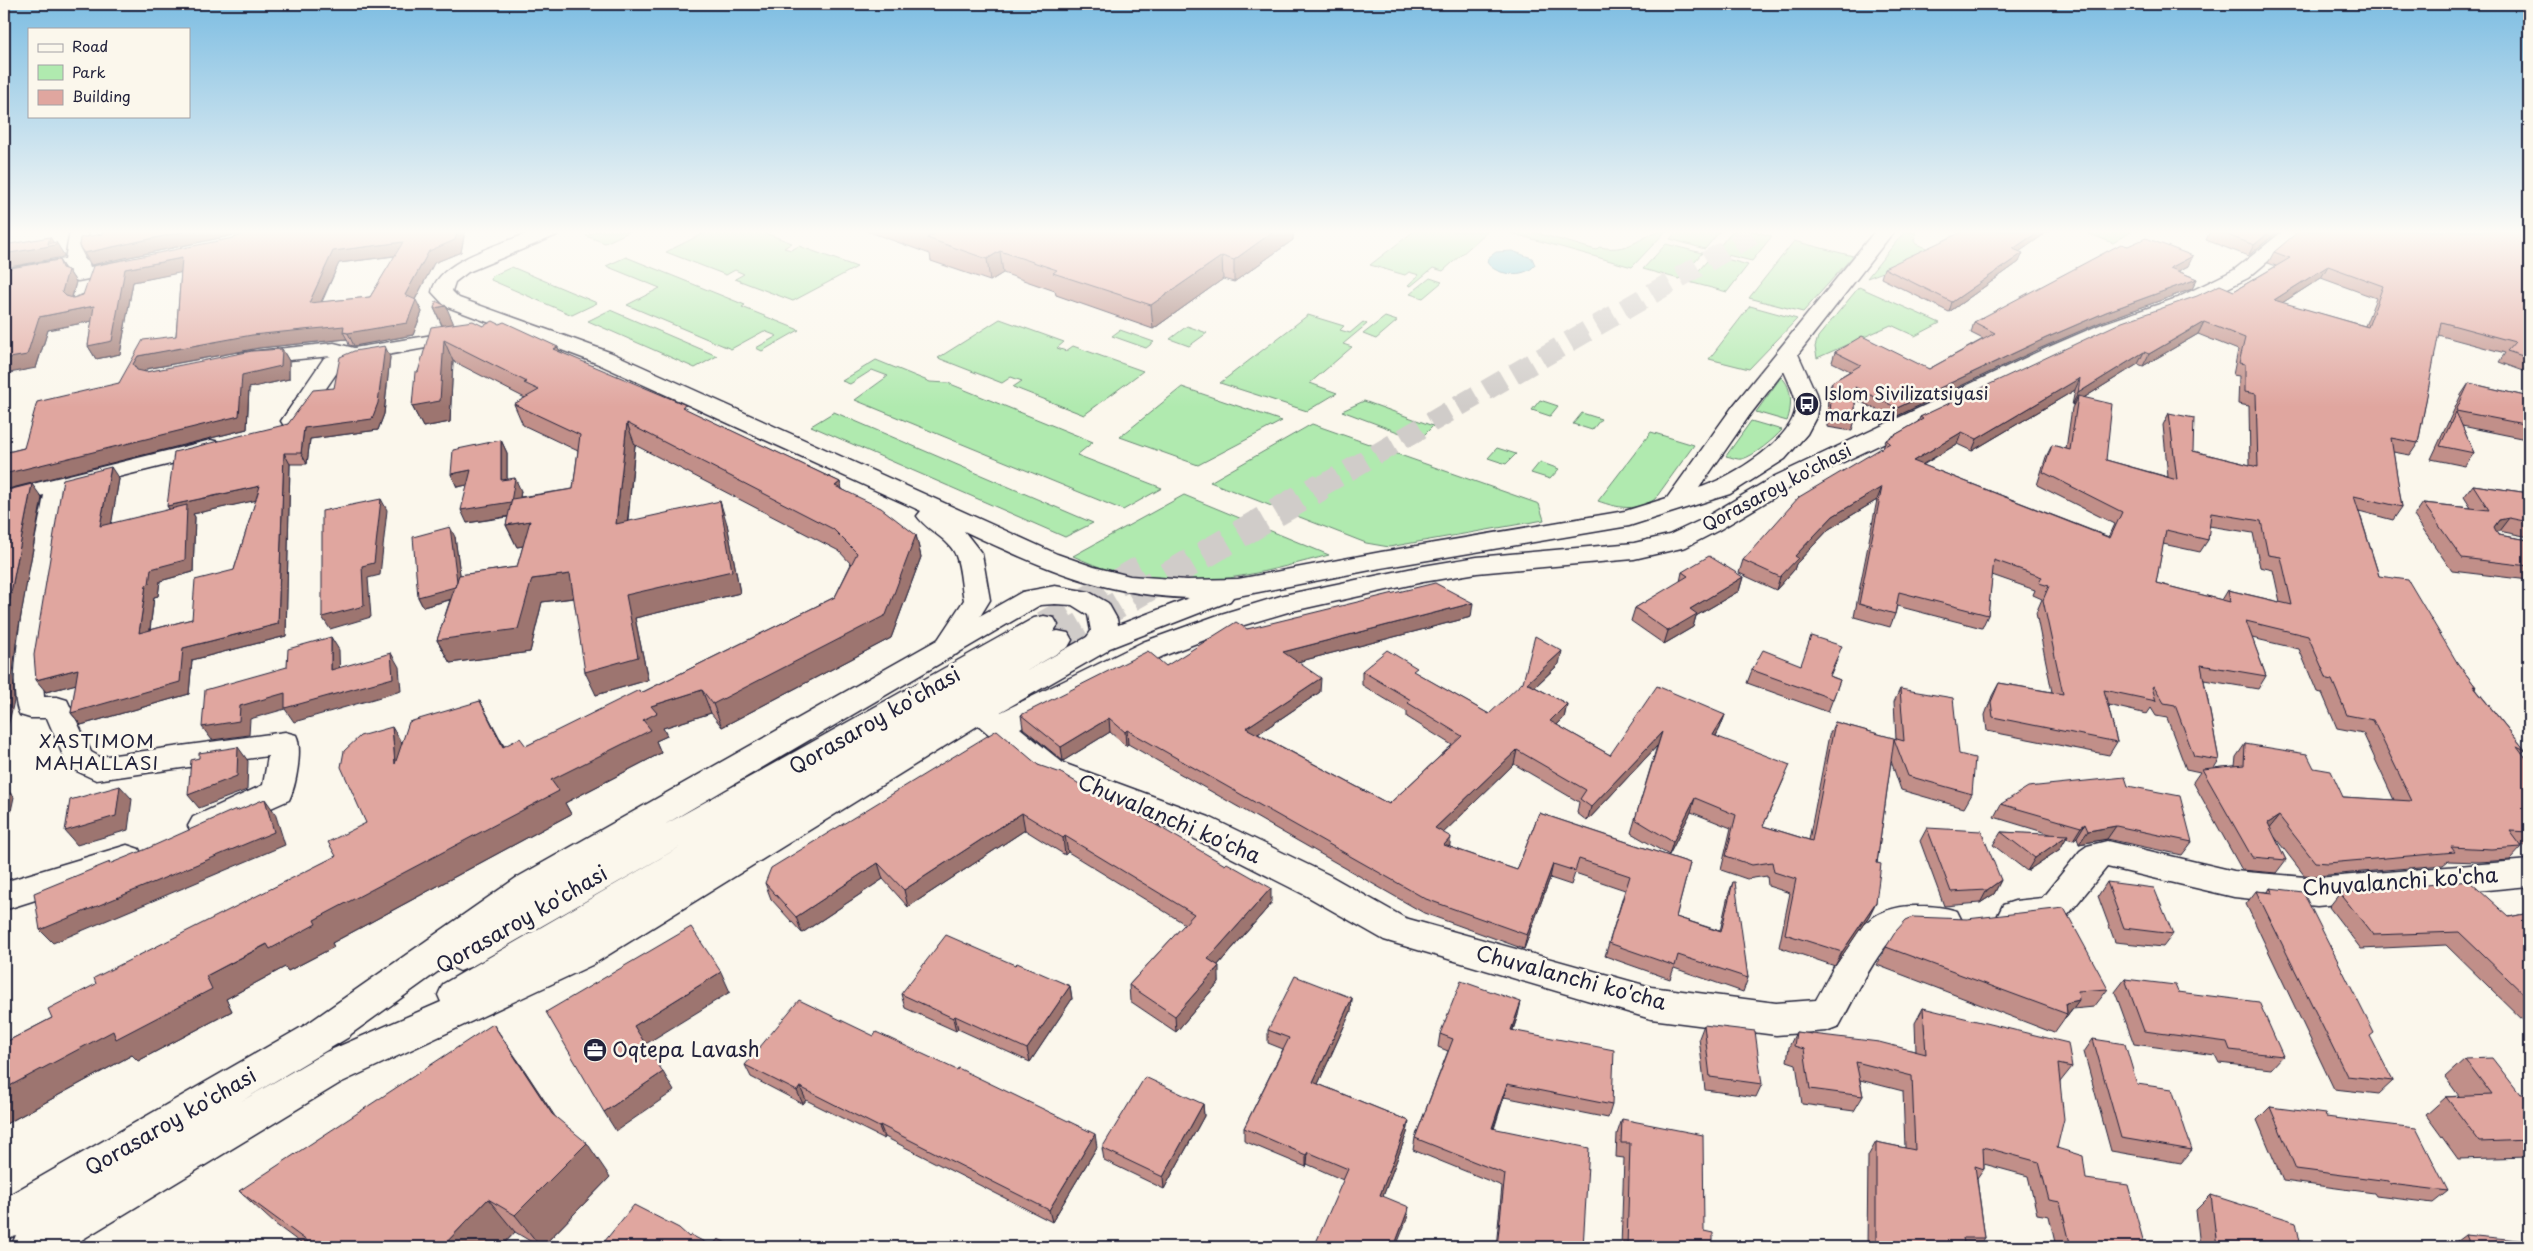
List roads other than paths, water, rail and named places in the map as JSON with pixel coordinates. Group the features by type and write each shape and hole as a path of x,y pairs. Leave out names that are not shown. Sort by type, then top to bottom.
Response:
{"street":[{"path":"84,289 84,295"},
{"path":"442,289 442,292 452,302 604,358 731,414 1048,560 1086,574 1130,585 1158,588 1238,588"},
{"path":"1675,504 1740,411 1838,289"},
{"name":"Qorasaroy ko'chasi","path":"989,718 1111,669 1196,632 1284,604 1423,574 1477,565 1634,551 1677,541 1710,525 1784,481 1933,410 2109,328 2184,302 2210,289"},
{"path":"276,431 292,421 332,363 354,354 496,331 513,324"},
{"path":"230,362 259,356 334,349 354,354"},
{"path":"323,1073 580,954 989,718 1097,644 1238,588 1380,560 1629,518 1721,488 1754,470 1777,454 1799,429 1805,417 1808,404 1787,353"},
{"path":"4,498 228,443"},
{"path":"4,896 166,843 278,792 285,743 96,769 78,759 57,707 30,708 28,667 58,485"},
{"path":"908,496 956,538 969,554 977,600 947,647"},
{"path":"320,1035 528,888 1032,598 1052,594 1076,597 1098,610 1105,628 1097,644"},
{"name":"Qorasaroy ko'chasi","path":"4,1220 320,1035 1051,632 32,1247"},
{"name":"Chuvalanchi ko'cha","path":"989,718 1052,771 1198,826 1317,885 1396,930 1651,1003 1776,1019 1826,1015 1872,938 1882,926 1903,920 1956,922 2051,911 2092,860 2099,855 2107,854 2234,884 2318,892 2529,873"}],"tunnel":[{"path":"1320,487 1659,289"},
{"path":"1058,640 1322,486"},
{"path":"1044,625 1143,568"}],"place":[{"name":"Islom Sivilizatsiyasi markazi","path":"1807,404"},
{"name":"Oqtepa Lavash","path":"595,1050"}],"district":[{"name":"XASTIMOM MAHALLASI","path":"97,752"}]}
